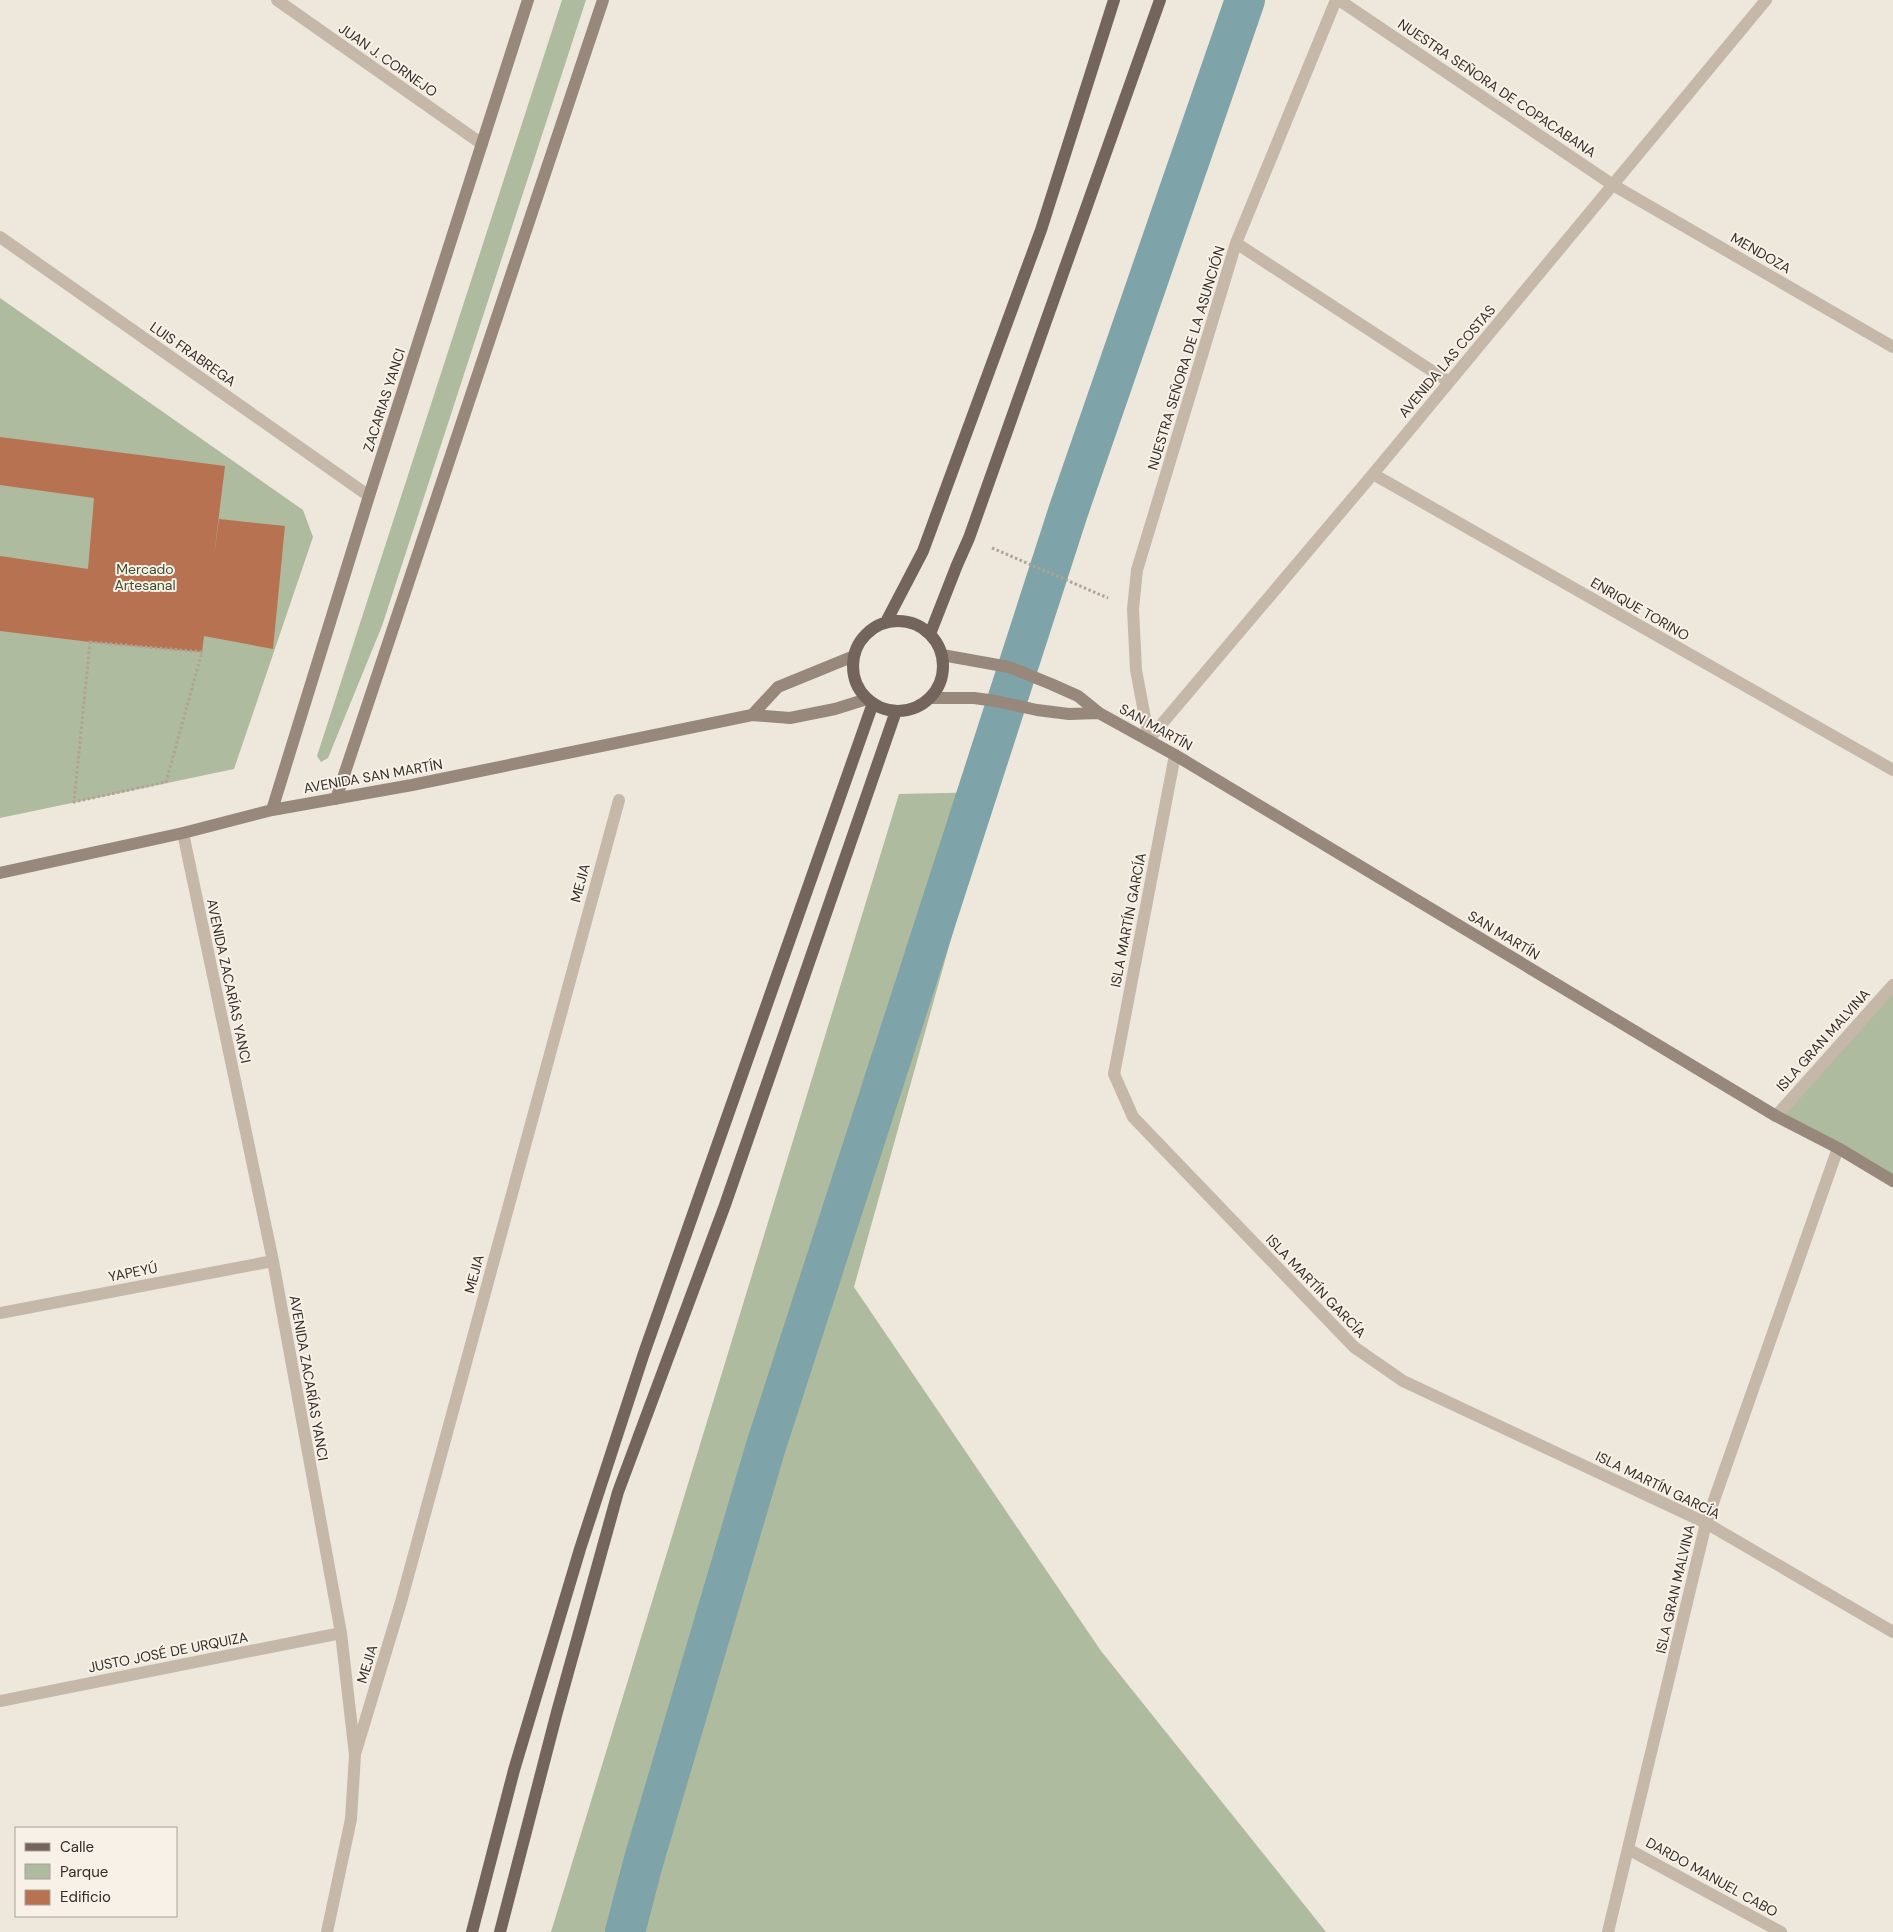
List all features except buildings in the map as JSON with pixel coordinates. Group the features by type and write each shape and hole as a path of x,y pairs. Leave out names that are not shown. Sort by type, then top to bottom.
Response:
{"main road":[{"name":"ZACARIAS YANCI","path":"272,810 369,496 528,0"},
{"path":"336,799 603,0"},
{"path":"886,622 923,551 1034,249 1114,0"},
{"path":"930,634 969,538 1160,0"},
{"path":"902,620 917,625 930,634 939,646 942,655 943,677 930,698 925,703 911,710 896,711 880,708 870,701 858,686 853,671 854,656 861,641 872,630 886,622 902,620"},
{"name":"SAN MARTÍN","path":"942,655 1009,667 1078,696 1100,713 1175,755 1776,1116 1838,1148 1893,1181"},
{"path":"752,716 778,687 854,656"},
{"name":"SAN MARTÍN","path":"930,698 974,698 1068,714 1100,713"},
{"path":"472,1932 514,1770 580,1548 643,1356 870,701"},
{"name":"AVENIDA SAN MARTÍN","path":"0,872 182,833 272,810 412,785 752,716 790,718 870,701"},
{"path":"500,1932 557,1712 618,1492 725,1205 896,711"}],"street":[{"name":"JUAN J. CORNEJO","path":"277,0 482,144"},
{"name":"NUESTRA SEÑORA DE COPACABANA","path":"1337,0 1613,185"},
{"name":"NUESTRA SEÑORA DE LA ASUNCIÓN","path":"1149,740 1136,670 1133,609 1137,570 1236,243 1337,0"},
{"name":"AVENIDA LAS COSTAS","path":"1149,740 1373,474 1766,0"},
{"name":"MENDOZA","path":"1613,185 1893,347"},
{"name":"LUIS FRABREGA","path":"0,237 369,496"},
{"path":"1236,243 1449,382"},
{"name":"ENRIQUE TORINO","path":"1373,474 1893,770"},
{"name":"ISLA MARTÍN GARCÍA","path":"1175,755 1114,1074 1133,1117 1354,1347 1403,1382 1706,1523 1893,1632"},
{"name":"MEJIA","path":"355,1755 401,1602 619,800"},
{"name":"AVENIDA ZACARÍAS YANCI","path":"182,833 272,1261 341,1633 355,1755 351,1819 327,1932"},
{"name":"ISLA GRAN MALVINA","path":"1776,1116 1893,985"},
{"name":"ISLA GRAN MALVINA","path":"1608,1932 1706,1523 1838,1148"},
{"name":"YAPEYÚ","path":"0,1313 272,1261"},
{"name":"JUSTO JOSÉ DE URQUIZA","path":"0,1701 341,1633"},
{"name":"DARDO MANUEL CABO","path":"1628,1849 1781,1932"}],"path":[{"path":"1002,552 1116,601"},
{"path":"90,642 202,652 166,782 74,802 90,642"}],"green space":[{"path":"562,0 586,0 382,626 328,758 321,762 317,756"},
{"name":"Mercado Artesanal","path":"0,298 303,510 313,537 234,769 0,818"},
{"path":"992,792 854,1287 1101,1651 1326,1932 551,1932 899,794"},
{"path":"1893,990 1893,1180 1780,1115"}],"waterway":[{"path":"625,1932 643,1863 766,1446 1068,512 1245,0"}]}
